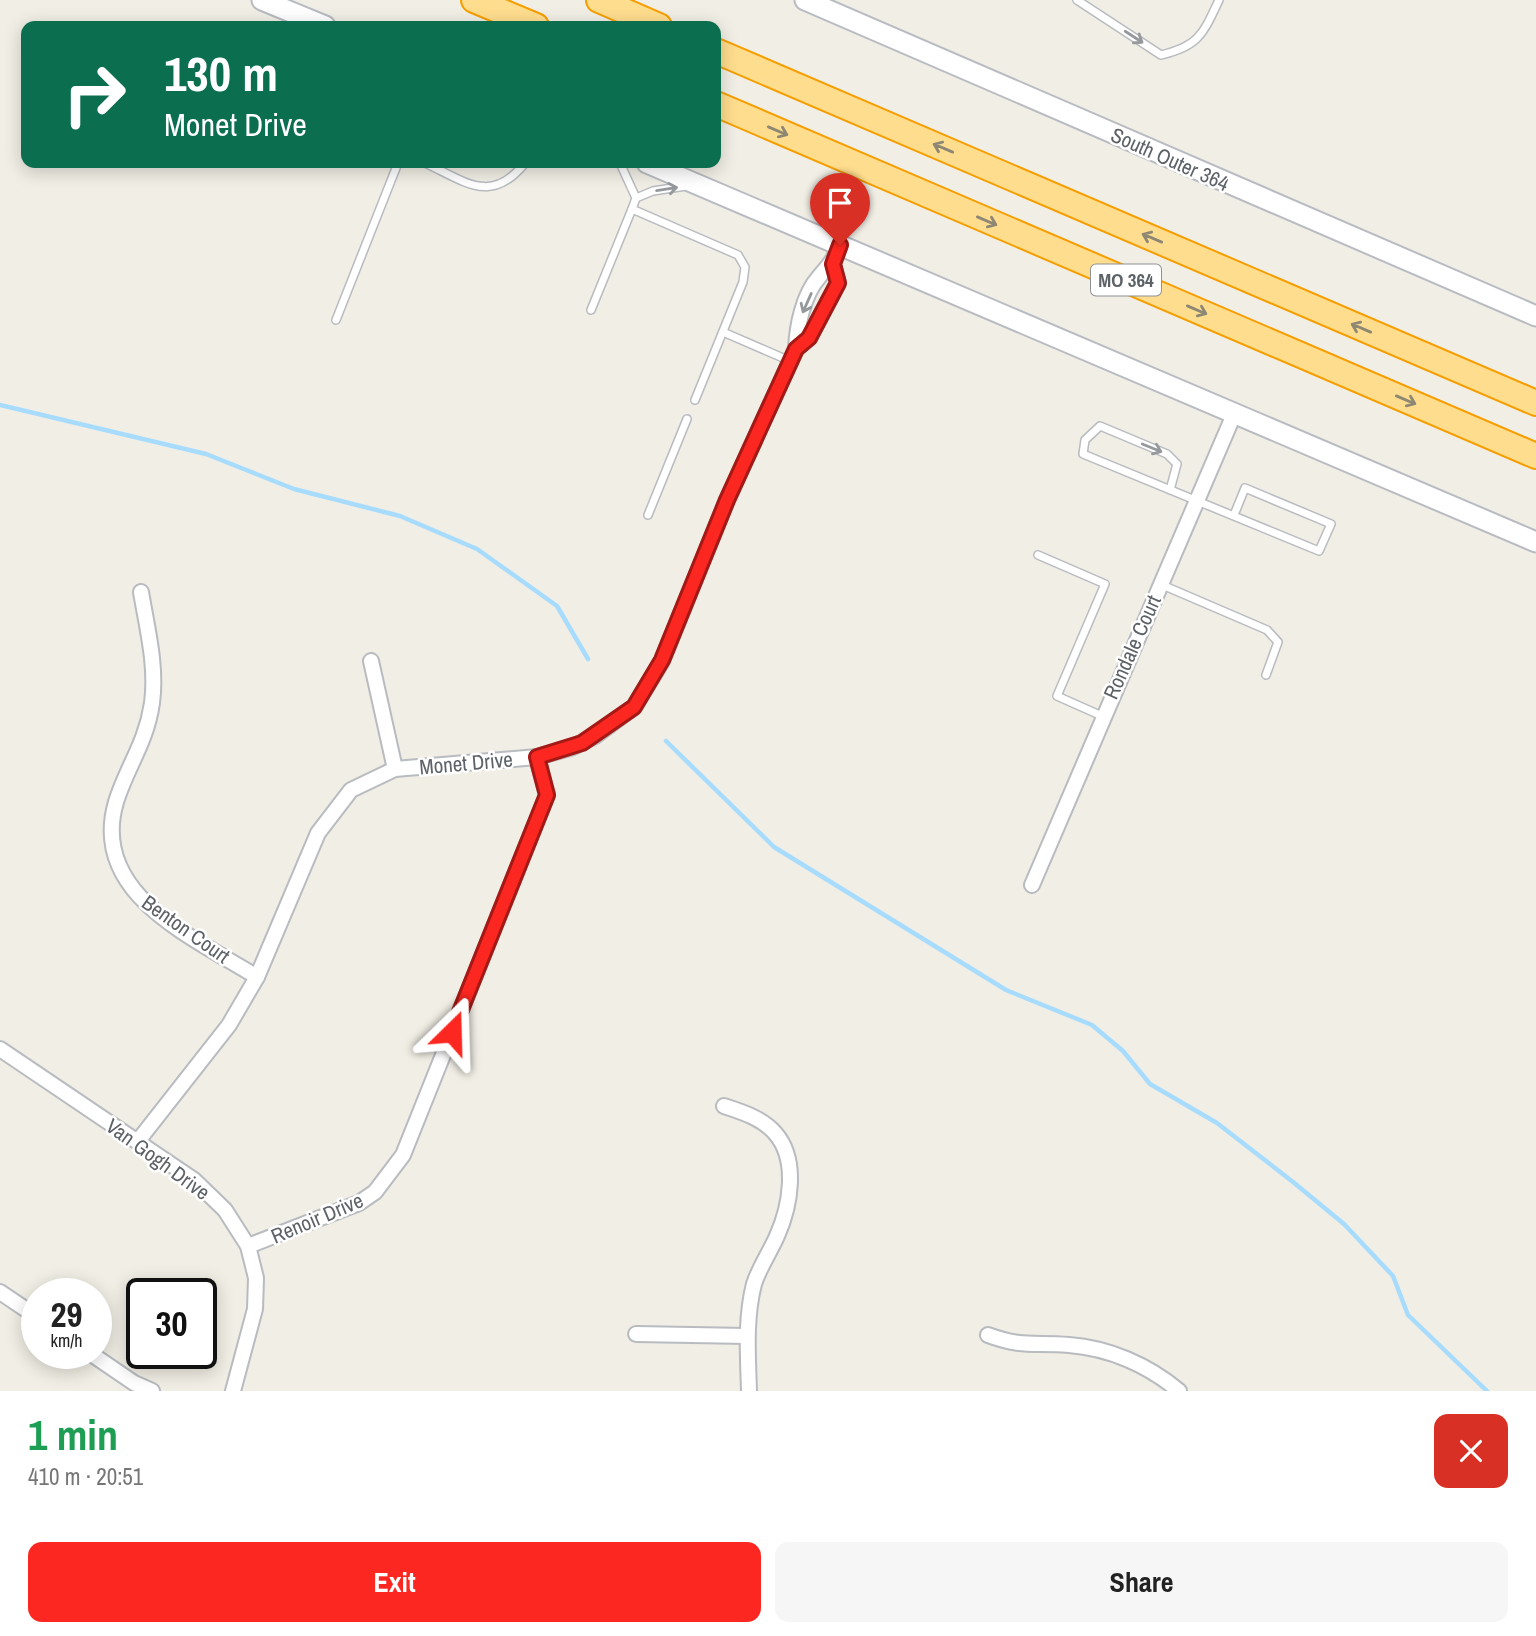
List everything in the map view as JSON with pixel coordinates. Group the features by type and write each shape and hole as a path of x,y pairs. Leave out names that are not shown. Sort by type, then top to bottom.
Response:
{"highway":[{"path":"474,0 524,21"},
{"path":"599,0 647,21"},
{"name":"MO 364","path":"721,53 1536,403"},
{"name":"MO 364","path":"721,106 1536,456"}],"main road":[{"path":"262,0 313,21"},
{"name":"South Outer 364","path":"805,0 1536,316"},
{"path":"660,168 699,185 836,255 1235,412 1536,542"}],"street":[{"name":"Monet Drive","path":"138,1141 229,1026 257,976 318,833 351,790 395,769 537,757 582,743 634,707 662,660 727,500 793,355 809,338 838,283 836,255"},
{"name":"Rondale Court","path":"1032,885 1102,716 1235,412"},
{"name":"Benton Court","path":"141,592 153,677 152,702 147,731 117,801 110,838 127,883 144,903 175,926 257,976"},
{"path":"371,661 395,769"},
{"name":"Renoir Drive","path":"248,1246 359,1203 375,1192 403,1155 547,795 537,757"},
{"name":"Van Gogh Drive","path":"0,1049 138,1141 202,1188 225,1210 248,1246 256,1278 255,1309 233,1391"},
{"path":"724,1106 753,1116 776,1134 788,1159 790,1189 779,1233 754,1283 747,1336 749,1391"},
{"path":"0,1292 21,1306"},
{"path":"636,1334 747,1336"},
{"path":"988,1335 1016,1346 1068,1345 1096,1349 1147,1369 1179,1391"},
{"path":"112,1368 152,1391"}],"lane":[{"path":"1077,0 1161,55 1181,50 1202,38 1219,0"},
{"path":"335,320 396,168"},
{"path":"436,168 481,189 497,187 521,168"},
{"path":"591,310 636,198 623,168"},
{"path":"636,198 653,191 699,185"},
{"path":"632,209 738,255 745,267 743,282 695,400"},
{"path":"723,332 793,355"},
{"path":"648,515 687,419"},
{"path":"1170,490 1177,464 1167,454 1100,426 1085,440 1083,454 1170,490 1234,515 1319,551 1331,524 1245,488 1234,515"},
{"path":"1038,555 1105,584 1057,696 1102,716"},
{"path":"1160,584 1267,630 1278,642 1266,675"}],"waterway":[{"path":"0,405 206,454 294,489 400,516 477,549 557,606 588,659"},
{"path":"666,741 774,847 1006,990 1092,1025 1123,1051 1150,1084 1217,1123 1293,1182 1344,1224 1393,1276 1408,1315 1487,1391"}],"route":[{"path":"452,1032 547,795 537,757 582,743 634,707 662,660 727,500 771,401 796,349 809,338 838,283 833,264 840,245"}]}
